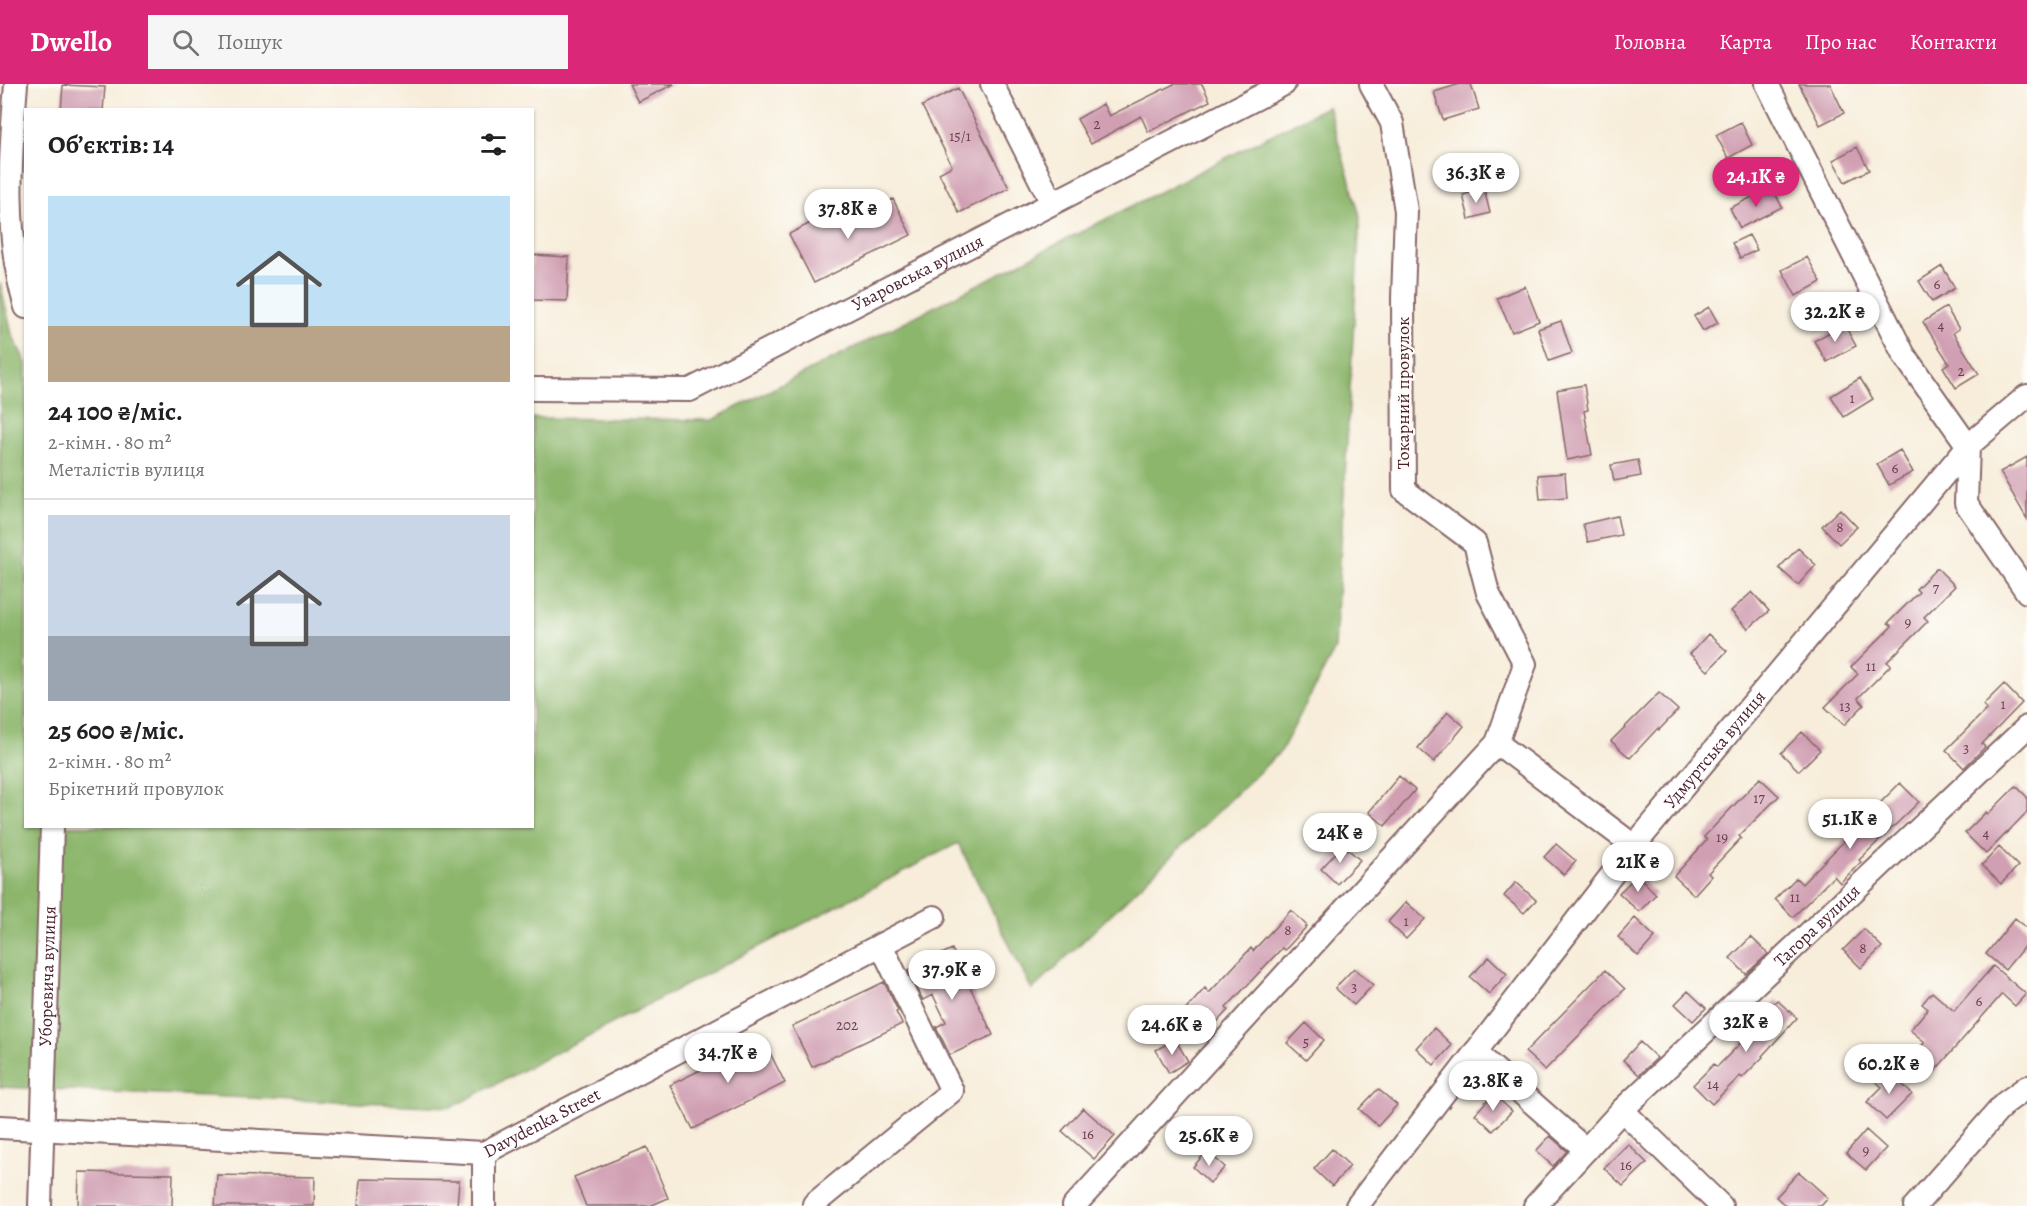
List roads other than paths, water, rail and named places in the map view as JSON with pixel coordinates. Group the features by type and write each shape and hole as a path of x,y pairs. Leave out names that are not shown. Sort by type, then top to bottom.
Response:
{"street":[{"path":"16,84 12,135 11,228 17,280 24,300"},
{"path":"993,84 1052,203"},
{"name":"Уваровська вулиця","path":"534,389 690,390 1284,84"},
{"name":"Токарний провулок","path":"1371,84 1392,123 1406,211 1403,298 1404,490 1475,543 1488,593 1525,664 1497,743"},
{"path":"1767,84 1904,355 1968,446 1966,503 2027,592"},
{"name":"Удмуртська вулиця","path":"1357,1206 1634,846 1968,446 2027,396"},
{"name":"Тагора вулиця","path":"1535,1206 1622,1110 2027,727"},
{"path":"1074,1206 1497,743 1634,846"},
{"name":"Уборевича вулиця","path":"40,1206 52,828"},
{"name":"Davydenka Street","path":"0,1127 484,1153 934,917"},
{"path":"815,1205 952,1091 881,945"},
{"path":"1475,1052 1586,1150"},
{"path":"1915,1206 2005,1103 2027,1087"},
{"path":"1622,1110 1720,1206"},
{"path":"484,1153 484,1206"}]}
